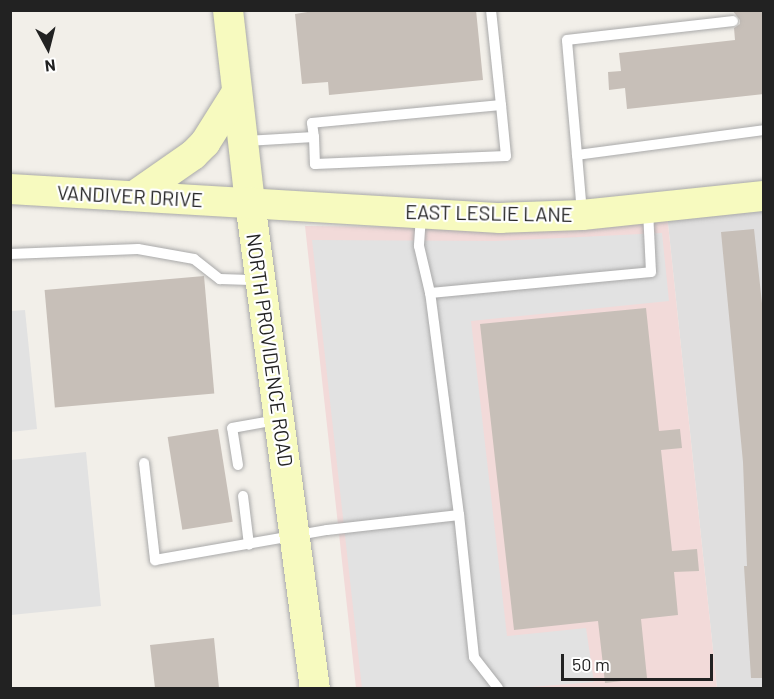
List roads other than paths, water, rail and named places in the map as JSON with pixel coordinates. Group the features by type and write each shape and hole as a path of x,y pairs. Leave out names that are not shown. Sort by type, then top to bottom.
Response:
{"street":[{"name":"NORTH PROVIDENCE ROAD","path":"228,10 250,202 315,688"},
{"path":"134,196 193,155 206,143 237,92"},
{"name":"VANDIVER DRIVE","path":"10,189 250,202"},
{"name":"EAST LESLIE LANE","path":"250,202 501,218 582,215 764,196"}],"lane":[{"path":"491,10 501,105 506,156 315,164 312,123 501,105"},
{"path":"582,215 567,40 733,21"},
{"path":"577,155 764,130"},
{"path":"243,141 314,137"},
{"path":"430,293 651,272 648,208"},
{"path":"421,212 419,246 430,293 459,515 474,657 498,688"},
{"path":"10,254 138,249 194,259 220,279 261,280"},
{"path":"238,465 231,428 280,419"},
{"path":"144,463 155,560 296,536 459,515"},
{"path":"243,496 249,545"}]}
